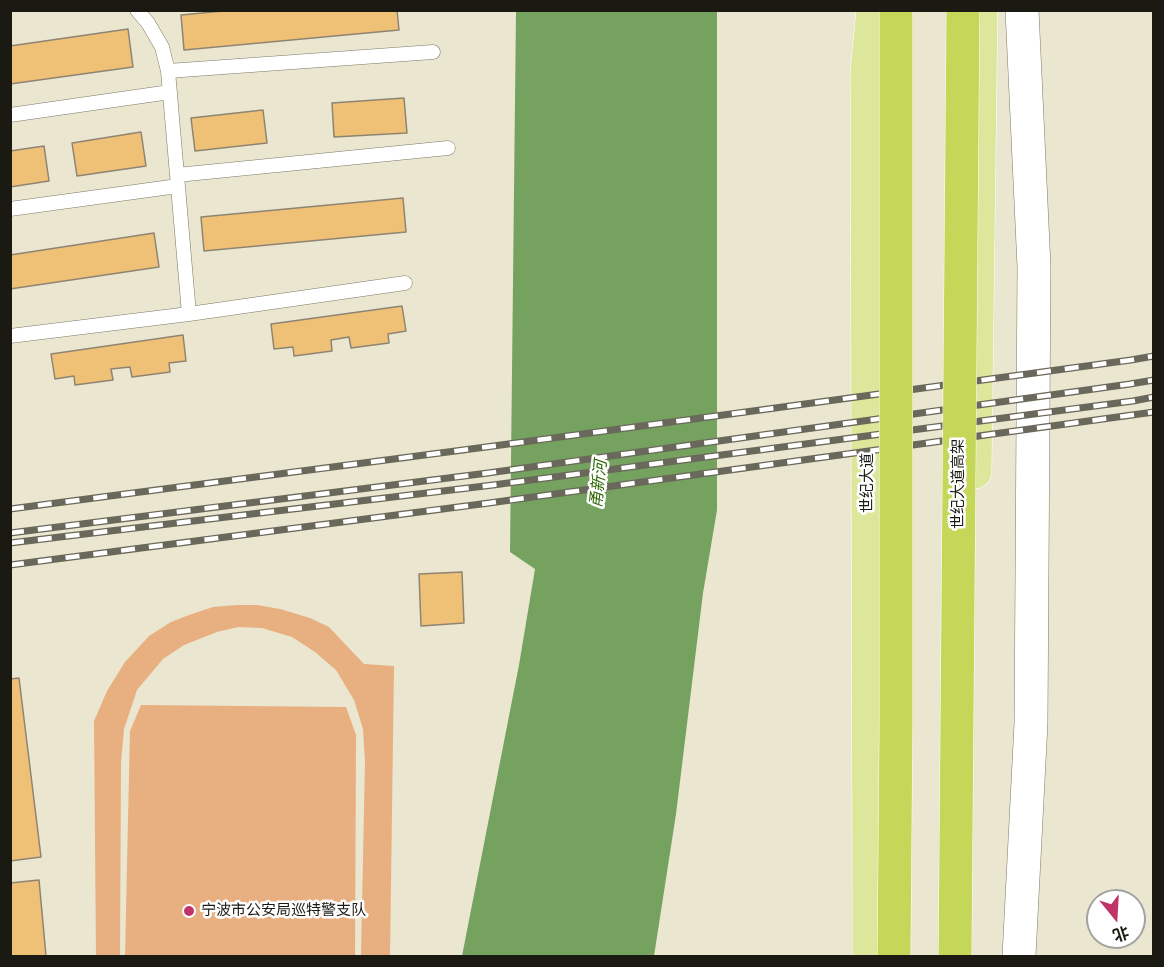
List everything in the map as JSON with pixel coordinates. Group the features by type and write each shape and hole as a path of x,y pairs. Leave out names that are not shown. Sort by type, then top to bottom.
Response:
{"highway":[{"path":"894,957 896,10"},
{"name":"世纪大道高架","path":"955,957 963,10"}],"main road":[{"path":"855,10 867,71"},
{"name":"世纪大道","path":"869,957 867,71 873,10"},
{"path":"969,957 981,10"}],"street":[{"path":"1018,957 1031,723 1034,290 1022,10"}],"lane":[{"path":"137,10 148,23 162,47 168,71 189,314"},
{"path":"168,71 434,52"},
{"path":"10,115 170,92"},
{"path":"10,208 178,181 448,148"},
{"path":"10,336 189,314 405,283"}],"shaded area":[{"path":"257,605 280,609 310,618 329,627 364,664 394,666 390,956 361,956 365,761 363,729 354,700 336,670 315,652 292,637 262,628 238,627 217,632 184,645 163,659 137,690 124,729 121,763 120,956 96,956 94,721 107,691 125,662 149,636 171,622 189,615 213,607"},
{"path":"141,705 346,707 356,735 355,956 125,956 130,731"}],"water":[{"name":"甬新河","path":"516,11 717,11 717,510 703,593 676,814 654,956 462,956 519,665 535,569 510,552"}],"building":[{"path":"234,10 397,10 399,30 184,50 181,15"},
{"path":"128,29 133,67 10,84 10,46"},
{"path":"404,98 407,133 334,137 332,103"},
{"path":"263,110 267,143 195,151 191,118"},
{"path":"141,132 146,166 77,176 72,143"},
{"path":"44,146 49,181 10,187 10,151"},
{"path":"403,198 406,232 204,251 201,217"},
{"path":"154,233 159,267 10,289 10,255"},
{"path":"402,306 406,331 388,334 389,343 351,348 349,337 331,340 332,351 294,356 293,347 274,349 271,324"},
{"path":"183,335 186,361 169,363 170,372 132,377 130,367 111,369 113,380 75,385 74,376 55,379 51,354"},
{"path":"462,572 464,623 421,626 419,574"},
{"path":"19,678 41,857 10,861 10,679"},
{"path":"39,880 46,956 10,956 10,883"}],"railway":[{"path":"10,509 1154,356"},
{"path":"10,533 488,473 1154,380"},
{"path":"10,543 493,485 1154,397"},
{"path":"10,565 489,503 1154,412"}],"place":[{"name":"宁波市公安局巡特警支队","path":"189,911"}]}
